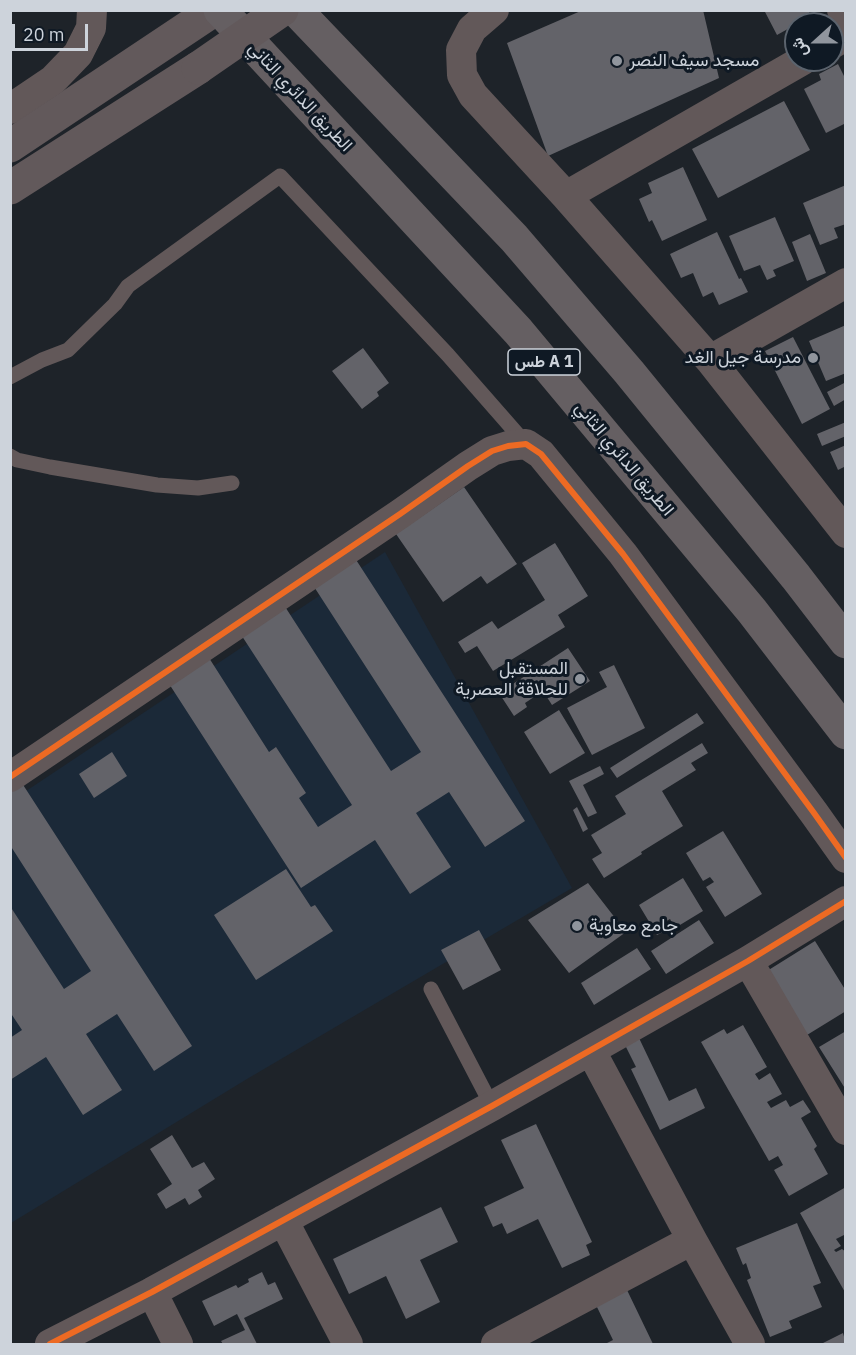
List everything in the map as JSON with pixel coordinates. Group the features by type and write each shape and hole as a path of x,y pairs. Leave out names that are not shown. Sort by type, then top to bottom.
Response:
{"highway":[{"name":"الطريق الدائري الثاني","path":"220,10 518,332 752,611 846,733"},
{"name":"طس A 1","path":"296,10 514,238 644,390 846,642"}],"main road":[{"path":"10,146 214,10"},
{"path":"10,188 198,68 282,10"}],"street":[{"path":"10,109 53,80 78,54 91,28 92,10"},
{"path":"494,10 472,29 461,50 462,75 473,96 566,196 710,360 846,533"},
{"path":"842,10 846,17"},
{"path":"566,196 784,71"},
{"path":"710,360 846,283"},
{"path":"10,777 468,466 492,451 526,444 541,454 622,554 846,858"},
{"path":"50,1344 152,1292 492,1106 846,902"},
{"path":"747,961 846,1130"},
{"path":"591,1051 750,1344"},
{"path":"284,1220 348,1344"},
{"path":"496,1344 692,1240"},
{"path":"152,1292 178,1344"}],"lane":[{"path":"10,377 42,360 68,350 109,311 128,286 280,176 448,355 526,444"},
{"path":"10,456 28,463 157,485 198,488 232,483"},
{"path":"431,989 492,1106"}],"shaded area":[{"path":"385,552 572,888 247,1079 11,1223 11,801"}],"building":[{"path":"583,10 703,10 719,78 548,156 507,43"},
{"path":"764,10 808,10 809,12 784,12 784,31 777,35"},
{"path":"842,72 846,80 846,123 826,133 804,89 821,80 819,74"},
{"path":"784,101 810,150 718,198 692,149"},
{"path":"683,167 707,220 662,241 652,220 649,222 639,199 652,193 648,183"},
{"path":"846,185 846,224 834,228 838,238 820,245 803,203"},
{"path":"775,217 794,261 773,270 776,276 767,280 760,265 744,271 729,236"},
{"path":"717,232 739,279 741,278 748,292 719,305 713,292 703,297 693,273 681,278 670,254"},
{"path":"810,234 826,273 807,281 792,242"},
{"path":"846,325 846,373 826,381 809,341"},
{"path":"793,337 830,409 802,424 765,351"},
{"path":"363,348 389,383 377,392 379,396 362,409 332,371"},
{"path":"846,382 846,399 834,406 827,392"},
{"path":"846,422 846,436 822,446 817,434"},
{"path":"846,445 846,466 838,470 830,452"},
{"path":"464,487 517,564 487,584 481,576 443,602 396,534"},
{"path":"555,543 588,596 558,615 565,627 493,671 477,646 465,653 458,642 492,621 498,629 545,600 522,563"},
{"path":"351,552 525,821 485,847 449,792 416,813 451,867 410,894 375,840 301,888 164,676 204,650 269,752 276,747 306,793 299,798 318,827 352,805 238,630 282,602 391,771 421,752 309,579"},
{"path":"568,648 590,681 552,705 543,691 525,703 527,707 514,716 499,693"},
{"path":"614,665 645,728 592,755 567,708 607,687 599,672"},
{"path":"559,710 585,753 550,774 524,732"},
{"path":"697,713 704,723 617,778 610,768"},
{"path":"702,743 708,753 691,763 696,770 662,791 683,826 604,878 592,859 602,853 591,835 626,814 615,796"},
{"path":"112,752 127,776 94,798 79,774"},
{"path":"600,766 604,774 583,785 597,813 588,817 569,781"},
{"path":"18,777 192,1046 154,1071 117,1014 86,1034 122,1090 83,1115 46,1057 10,1080 10,1038 22,1030 10,1012 10,906 64,989 91,971 10,845 10,781"},
{"path":"577,807 588,829 583,832 573,810"},
{"path":"723,831 762,894 725,917 706,887 714,882 710,877 703,881 686,853"},
{"path":"286,869 311,907 315,905 333,931 256,980 214,915"},
{"path":"683,878 703,911 675,928 670,919 659,925 663,932 657,935 639,905"},
{"name":"جامع معاوية","path":"588,883 626,932 569,973 528,920"},
{"path":"699,920 714,943 666,974 651,951"},
{"path":"479,930 501,970 463,990 441,950"},
{"path":"815,941 846,991 846,1011 807,1035 767,971"},
{"path":"637,948 651,969 594,1005 581,983"},
{"path":"743,1025 767,1067 755,1074 759,1080 770,1073 782,1094 767,1102 771,1108 786,1100 790,1107 803,1100 811,1112 801,1118 817,1146 814,1149 828,1174 789,1196 774,1170 783,1165 778,1156 769,1161 701,1042 724,1029 727,1034"},
{"path":"846,1031 846,1090 819,1047"},
{"path":"639,1038 669,1101 696,1088 705,1108 660,1130 631,1069 636,1067 625,1045"},
{"path":"536,1124 592,1242 586,1245 590,1255 562,1268 538,1219 507,1234 502,1223 493,1227 484,1207 524,1188 501,1140"},
{"path":"172,1135 192,1168 204,1162 215,1179 198,1190 202,1197 189,1205 185,1198 166,1209 157,1194 172,1184 150,1149"},
{"path":"846,1187 846,1234 836,1239 841,1246 834,1250 836,1252 842,1249 846,1252 846,1294 800,1213"},
{"path":"441,1207 458,1242 420,1260 440,1302 406,1319 386,1276 349,1294 333,1259"},
{"path":"797,1223 821,1283 813,1286 822,1307 789,1321 792,1328 770,1337 747,1280 751,1278 746,1263 743,1265 736,1248"},
{"path":"262,1272 268,1285 275,1282 283,1299 244,1318 257,1344 223,1344 221,1341 245,1330 237,1314 214,1326 202,1301 236,1285 238,1288 249,1282 248,1279"},
{"path":"627,1290 653,1344 605,1344 613,1340 596,1305"},
{"path":"843,1333 846,1344 821,1344"}],"cycle path":[{"path":"10,777 468,466 492,451 526,444 541,454 623,554 846,858"},
{"path":"50,1344 152,1292 492,1106 748,961 846,901"}],"place":[{"name":"مسجد سيف النصر","path":"617,61"},
{"name":"مدرسة جيل الغد","path":"813,358"},
{"name":"المستقبل للحلاقة العصرية","path":"580,679"},
{"name":"جامع معاوية","path":"577,926"}]}
